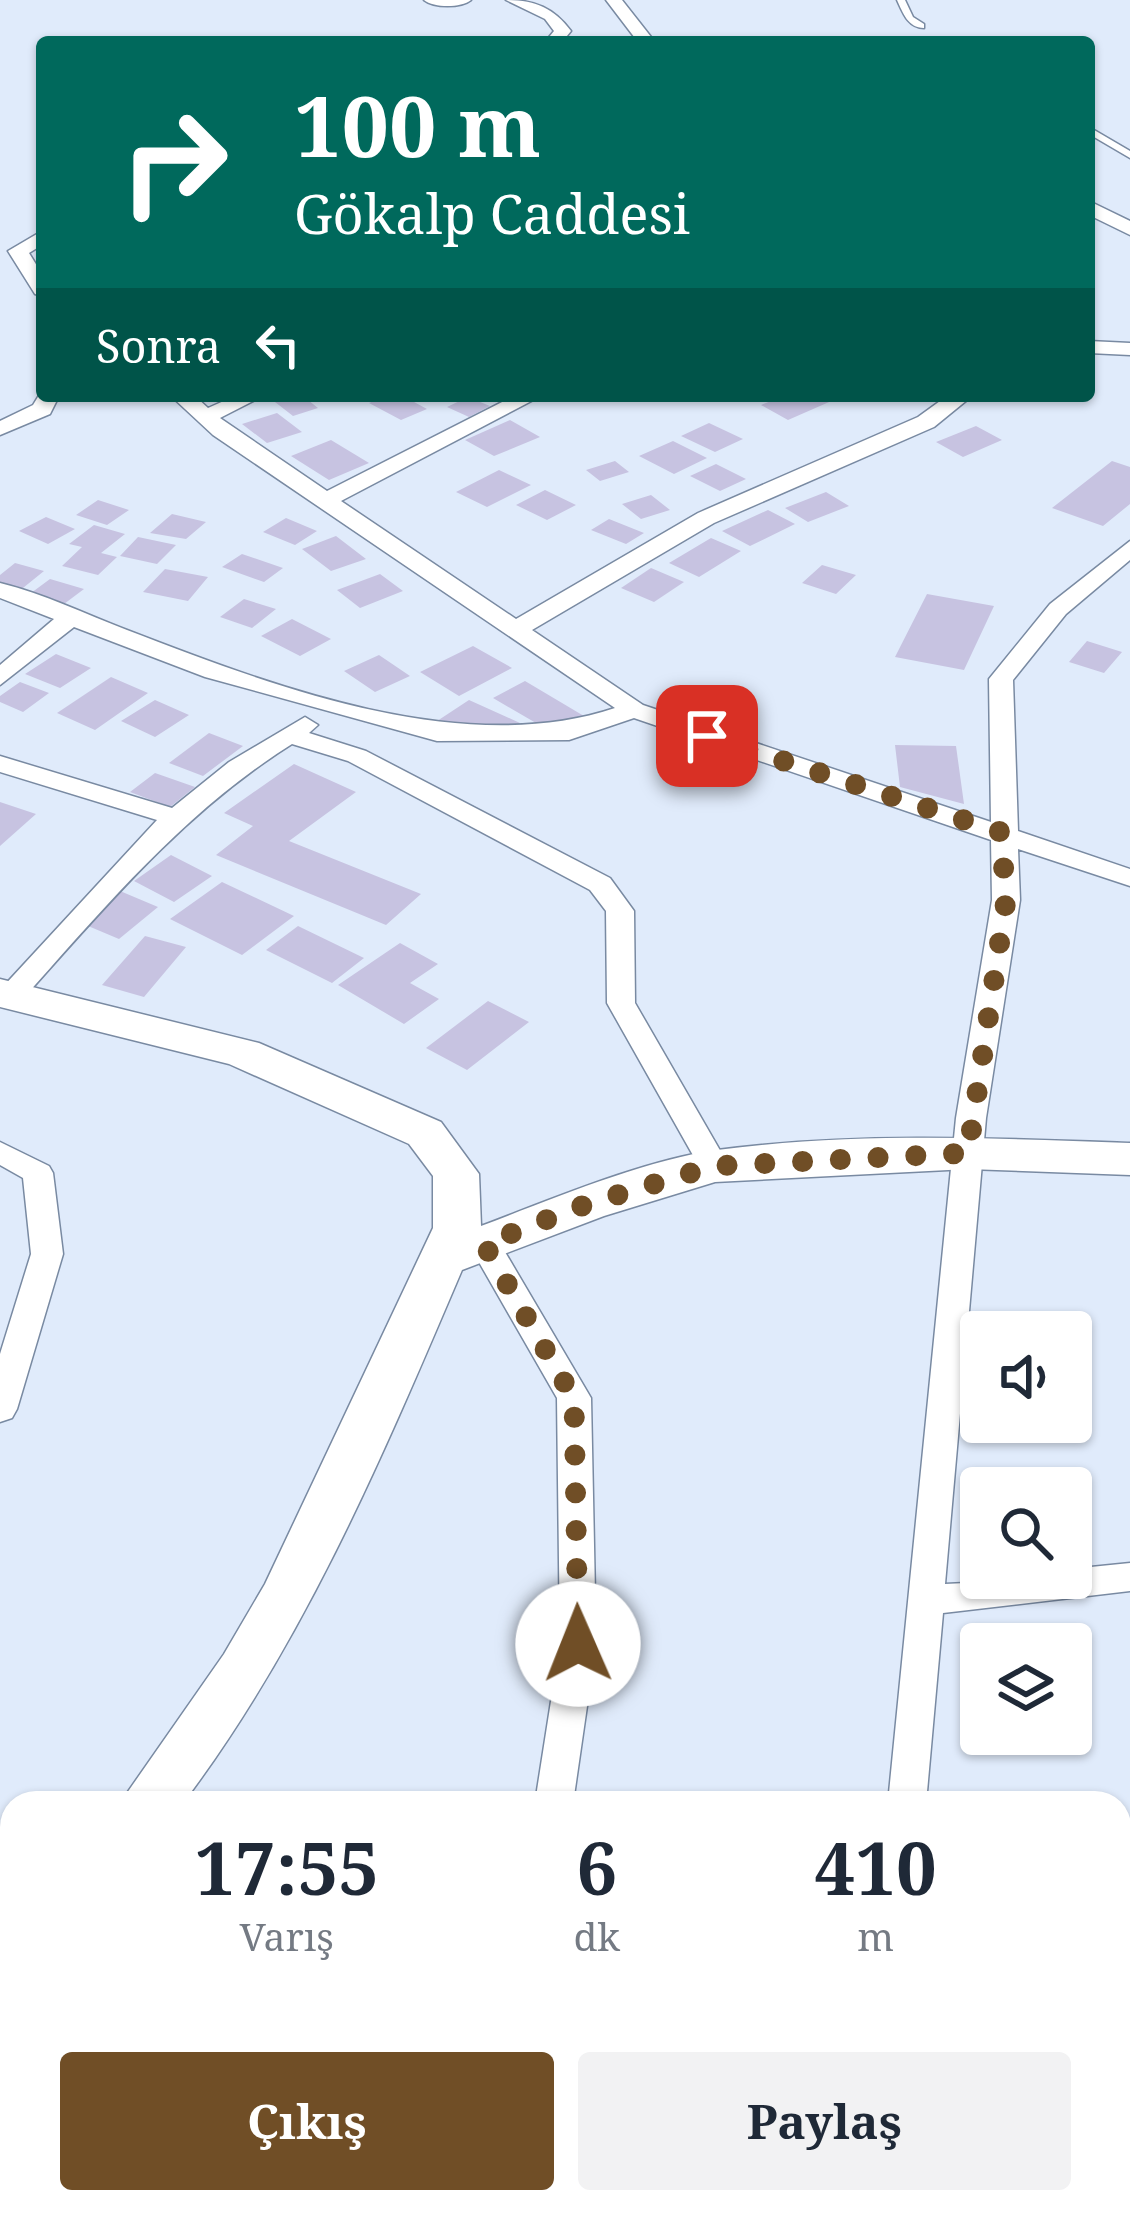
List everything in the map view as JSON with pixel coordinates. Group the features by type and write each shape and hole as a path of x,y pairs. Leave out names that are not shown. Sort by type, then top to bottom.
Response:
{"main road":[{"path":"5,994 243,1053 425,1133 456,1174 457,1228 464,1251"},
{"path":"159,1791 206,1734 315,1545 464,1251 587,1204 714,1166 968,1153 1130,1159"}],"street":[{"path":"432,0 463,0"},
{"path":"514,0 551,16 563,32 559,36"},
{"path":"614,0 642,36"},
{"path":"1095,210 1130,229"},
{"path":"36,240 18,251 36,275"},
{"path":"1095,347 1130,349"},
{"path":"0,429 42,409 45,402"},
{"path":"189,402 325,501 634,710 1130,878"},
{"path":"206,417 239,402"},
{"path":"325,501 518,402"},
{"path":"515,630 706,518 926,422 953,402"},
{"path":"908,1791 968,1153 1006,900 1001,679 1058,609 1130,548"},
{"path":"0,590 214,672 436,734 569,732 634,710"},
{"path":"0,678 73,615"},
{"path":"5,994 151,840 335,705"},
{"path":"289,735 357,755 600,884 620,911 621,1003 714,1166"},
{"path":"1,766 177,818"},
{"path":"0,1152 38,1172 47,1254 0,1409"},
{"path":"464,1251 574,1399 578,1644 556,1791"},
{"path":"925,1601 1130,1577"}],"lane":[{"path":"902,0 909,18 922,26"},
{"path":"1095,134 1130,155"}],"building":[{"path":"275,402 310,402 318,408 293,416"},
{"path":"414,402 427,409 401,420 369,403"},
{"path":"458,402 490,406 469,417 447,407"},
{"path":"769,402 829,402 788,420 761,405"},
{"path":"277,413 302,432 267,443 242,424"},
{"path":"510,420 540,437 494,456 465,440"},
{"path":"709,423 743,439 715,452 681,436"},
{"path":"976,426 1002,440 963,457 936,442"},
{"path":"331,440 369,463 329,480 291,456"},
{"path":"673,441 707,458 674,474 639,456"},
{"path":"615,461 629,472 600,481 586,470"},
{"path":"1112,461 1130,467 1130,504 1103,526 1052,508"},
{"path":"716,464 746,479 720,491 690,476"},
{"path":"499,470 531,485 487,507 456,492"},
{"path":"545,490 576,505 547,520 516,505"},
{"path":"826,492 849,506 808,522 785,508"},
{"path":"651,495 670,510 641,519 622,504"},
{"path":"98,500 129,510 107,525 76,515"},
{"path":"768,510 795,524 750,546 722,531"},
{"path":"172,514 206,522 186,539 150,533"},
{"path":"46,517 75,529 48,544 19,531"},
{"path":"286,518 317,531 295,545 263,532"},
{"path":"609,519 644,533 626,544 591,530"},
{"path":"94,525 125,534 101,553 117,557 98,575 62,566 82,547 69,544"},
{"path":"336,536 366,559 331,571 302,549"},
{"path":"138,537 176,545 157,564 120,556"},
{"path":"711,538 741,551 699,577 669,563"},
{"path":"242,554 283,568 264,582 222,567"},
{"path":"15,563 44,571 18,592 0,587 0,575"},
{"path":"822,565 856,575 836,594 802,583"},
{"path":"651,568 684,582 654,602 621,588"},
{"path":"165,569 208,577 188,601 143,592"},
{"path":"380,574 403,591 360,608 337,590"},
{"path":"50,579 84,589 60,607 27,596"},
{"path":"927,594 994,606 964,670 895,657"},
{"path":"244,599 276,609 252,628 220,617"},
{"path":"292,619 331,639 300,656 261,636"},
{"path":"1087,641 1122,652 1104,673 1069,662"},
{"path":"473,646 512,668 459,696 420,672"},
{"path":"56,654 91,668 60,688 25,674"},
{"path":"379,655 410,676 375,692 344,671"},
{"path":"111,677 148,693 95,730 57,713"},
{"path":"525,681 589,719 548,730 493,698"},
{"path":"20,682 49,693 23,712 0,702 0,696"},
{"path":"155,700 189,715 155,737 121,721"},
{"path":"469,700 520,723 510,730 431,725"},
{"path":"209,733 243,746 203,776 169,763"},
{"path":"895,745 956,746 964,804 900,787"},
{"path":"294,764 356,792 289,841 421,894 386,925 216,855 253,826 224,813"},
{"path":"155,773 195,787 170,807 130,792"},
{"path":"0,802 36,814 0,846"},
{"path":"171,855 212,876 174,902 134,881"},
{"path":"222,882 294,916 242,955 170,919"},
{"path":"120,891 158,907 119,939 81,923"},
{"path":"298,926 364,958 332,983 266,950"},
{"path":"145,936 186,947 144,997 102,985"},
{"path":"400,943 438,964 410,983 439,999 404,1024 338,985"},
{"path":"488,1001 529,1022 467,1070 426,1048"}],"route":[{"path":"578,1644 574,1399 484,1244 587,1204 714,1166 968,1153 1006,900 1001,832 707,736"}]}
